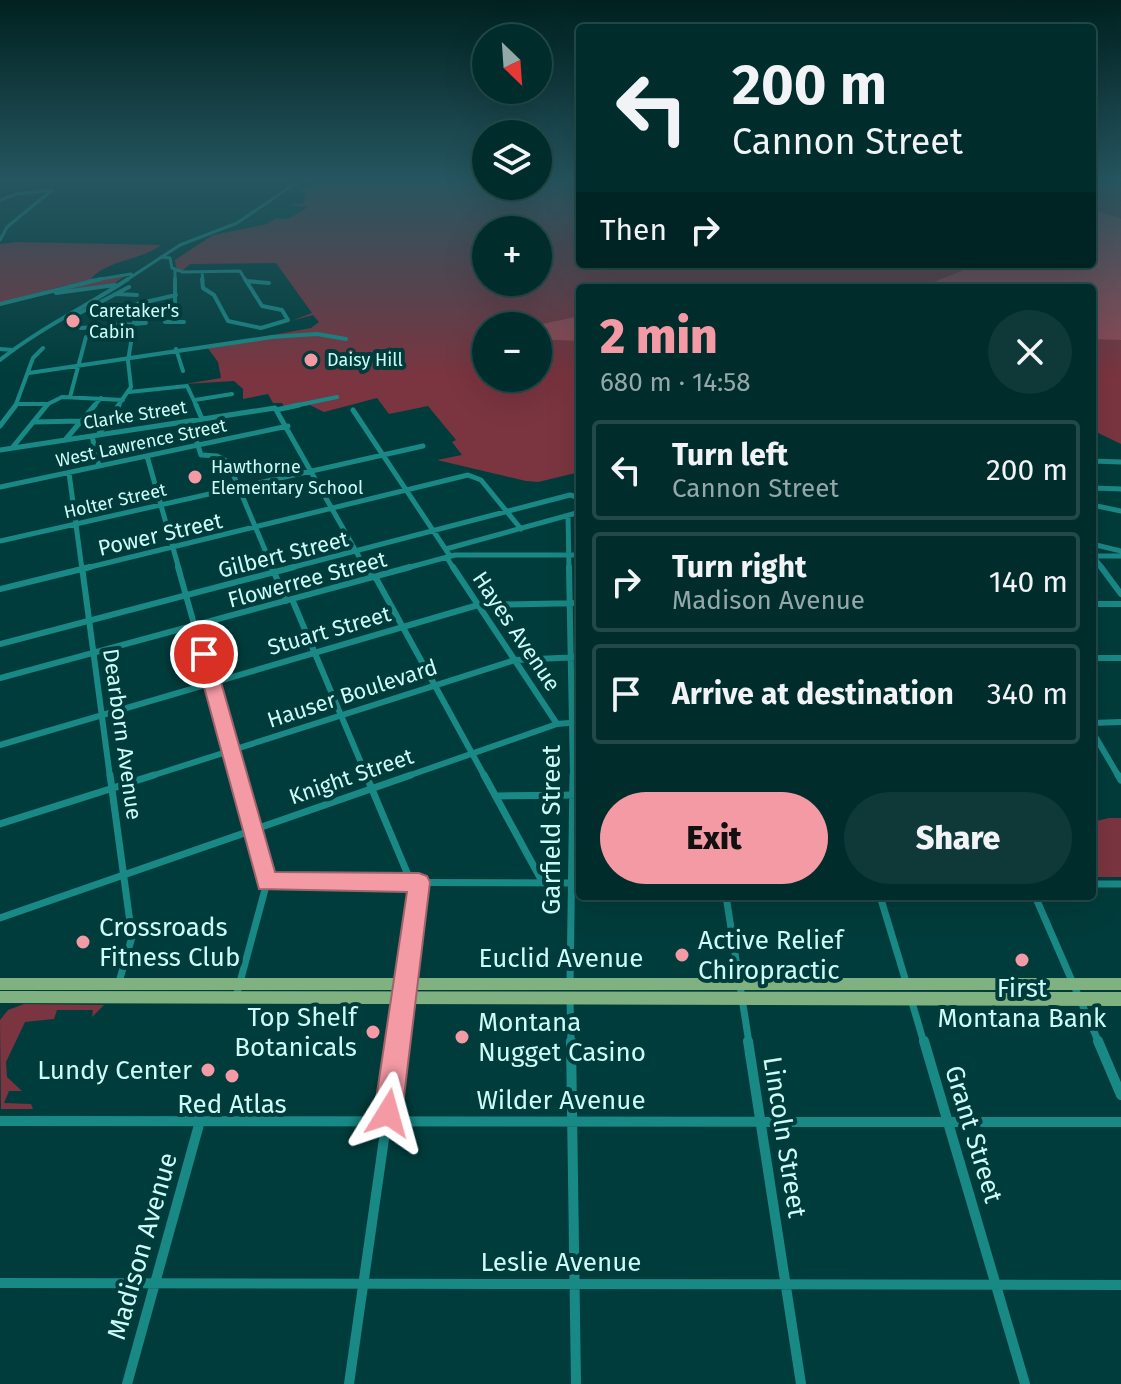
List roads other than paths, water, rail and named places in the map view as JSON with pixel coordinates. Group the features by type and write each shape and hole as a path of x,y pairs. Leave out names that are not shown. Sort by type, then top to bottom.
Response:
{"highway":[{"name":"Euclid Avenue","path":"0,984 1121,984"},
{"name":"Euclid Avenue","path":"0,997 1121,999"}],"street":[{"path":"0,360 180,246"},
{"path":"161,257 170,258 175,270 175,322"},
{"path":"175,270 236,270 262,306 282,310 288,316 286,322 266,329 228,321 214,295 203,288 202,272"},
{"path":"176,277 183,272"},
{"path":"0,305 86,281 133,274"},
{"path":"246,281 268,281"},
{"path":"0,305 80,288 117,285"},
{"path":"61,319 71,318 129,287"},
{"path":"116,294 137,295"},
{"path":"99,466 95,436 129,392 128,361 139,303 176,295"},
{"path":"81,328 146,323 135,322"},
{"path":"165,322 184,322"},
{"path":"266,329 272,337"},
{"path":"29,373 128,361 220,343 272,337 317,334 346,339"},
{"path":"70,397 86,337"},
{"path":"0,426 16,404 37,353 43,348"},
{"path":"0,349 13,350"},
{"path":"175,352 183,371"},
{"path":"129,392 185,386 195,400 202,419"},
{"path":"195,400 232,394"},
{"name":"Clarke Street","path":"0,450 337,397"},
{"path":"12,448 56,398 123,400"},
{"path":"65,440 101,398"},
{"path":"16,404 48,404"},
{"path":"275,409 288,426 356,551 403,627 543,883"},
{"name":"Hayes Avenue","path":"353,410 557,724"},
{"path":"33,422 81,421"},
{"path":"190,421 201,455 226,460 415,882 404,998 349,1384"},
{"name":"West Lawrence Street","path":"0,487 288,426"},
{"name":"Holter Street","path":"0,541 423,446"},
{"path":"147,456 267,882 236,997"},
{"path":"1096,461 1121,462"},
{"name":"Dearborn Avenue","path":"69,473 132,937 112,997"},
{"name":"Power Street","path":"0,589 468,475 478,477 508,512"},
{"path":"1096,488 1121,489"},
{"name":"Gilbert Street","path":"0,644 576,496"},
{"path":"1096,506 1121,511"},
{"path":"508,512 521,529"},
{"path":"446,549 576,513"},
{"name":"Garfield Street","path":"568,516 568,657 576,722 576,883 570,982 576,1384"},
{"path":"1096,545 1121,553"},
{"path":"1096,555 1121,553"},
{"name":"Flowerree Street","path":"0,678 448,557 576,555"},
{"path":"1096,560 1121,594"},
{"name":"Stuart Street","path":"0,745 478,605 576,603"},
{"path":"1096,604 1121,604"},
{"name":"Hauser Boulevard","path":"0,824 515,660 576,657"},
{"path":"1096,658 1121,658"},
{"name":"Knight Street","path":"0,918 557,724 576,722"},
{"path":"1096,723 1121,722"},
{"path":"1096,738 1121,780"},
{"path":"496,796 576,795"},
{"path":"267,882 576,883"},
{"path":"1096,884 1121,884"},
{"name":"Lincoln Street","path":"727,900 801,1384"},
{"name":"Grant Street","path":"881,900 1025,1384"},
{"path":"1037,900 1121,1095"},
{"name":"Wilder Avenue","path":"0,1121 1121,1122"},
{"name":"Madison Avenue","path":"127,1384 200,1121"},
{"name":"Leslie Avenue","path":"0,1283 1121,1285"}],"place":[{"name":"Caretaker's Cabin","path":"73,321"},
{"name":"Daisy Hill","path":"311,360"},
{"name":"Hawthorne Elementary School","path":"195,477"},
{"name":"Crossroads Fitness Club","path":"83,942"},
{"name":"Active Relief Chiropractic","path":"682,955"},
{"name":"First Montana Bank","path":"1022,960"},
{"name":"Top Shelf Botanicals","path":"373,1032"},
{"name":"Montana Nugget Casino","path":"462,1037"},
{"name":"Lundy Center","path":"208,1070"},
{"name":"Red Atlas","path":"232,1076"}]}
